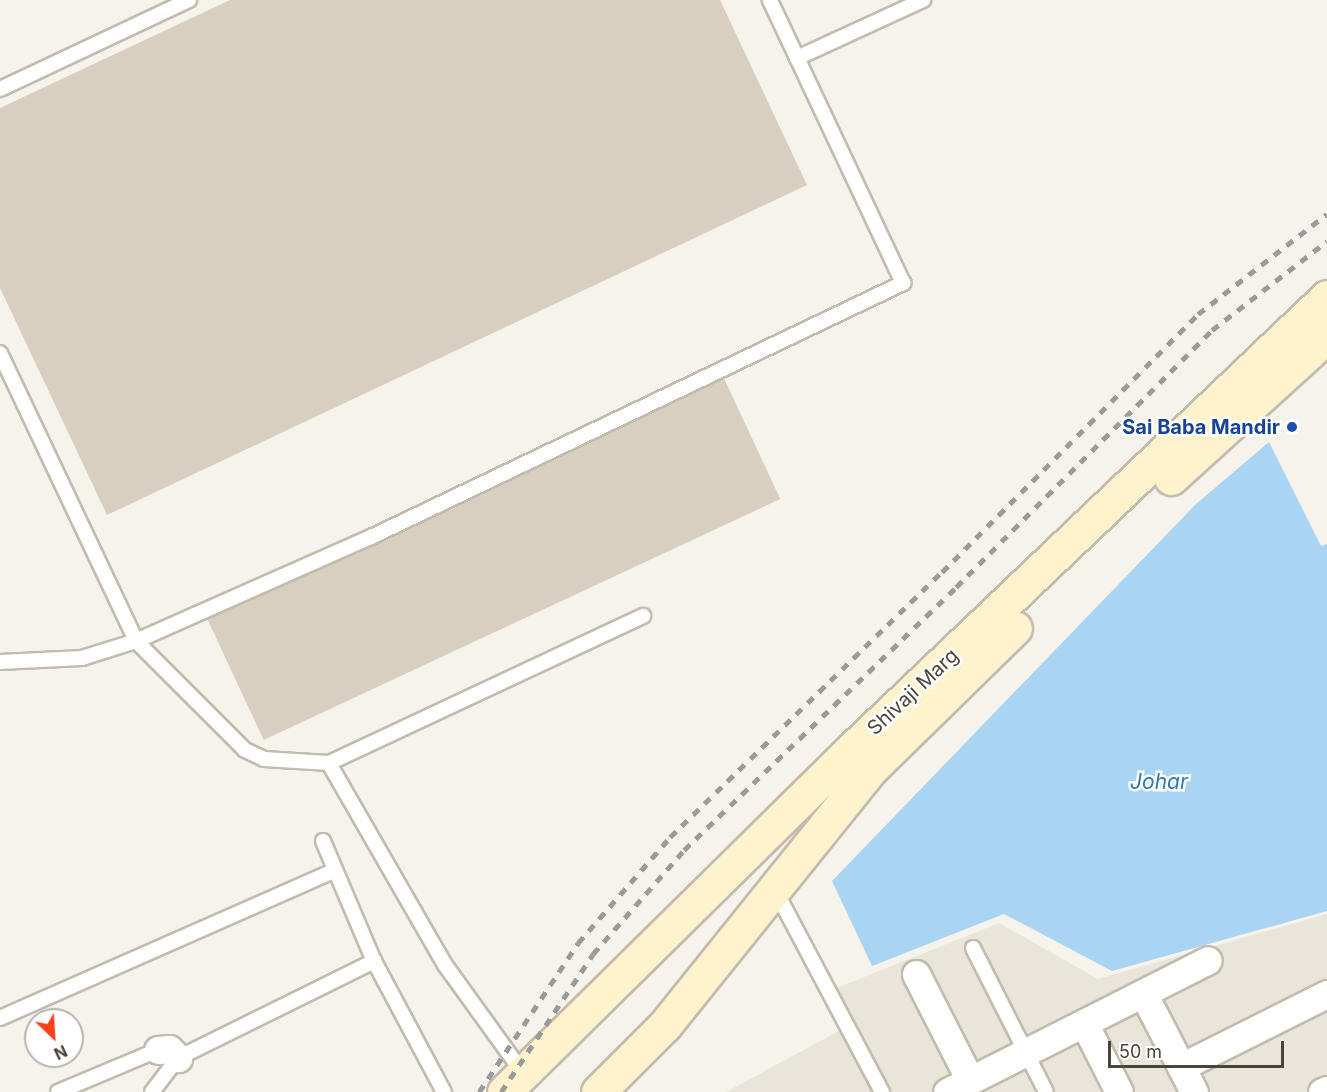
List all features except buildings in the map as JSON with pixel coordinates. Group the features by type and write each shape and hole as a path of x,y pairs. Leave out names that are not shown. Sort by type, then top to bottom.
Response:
{"main road":[{"name":"Shivaji Marg","path":"514,1083 853,748 1327,297"},
{"name":"Shivaji Marg","path":"598,1092 665,1025 872,768 1158,489 1327,336"}],"street":[{"path":"916,974 959,1086 1208,960"},
{"path":"1143,993 1194,1092"},
{"path":"1181,1067 1327,994"},
{"path":"1084,1023 1119,1092"},
{"path":"1322,1092 1327,1090"}],"lane":[{"path":"0,89 189,0"},
{"path":"0,662 82,657 136,642 371,537 903,283 770,0"},
{"path":"798,58 922,0"},
{"path":"0,353 136,642 246,750 264,759 329,763 643,616"},
{"path":"329,763 514,1083"},
{"path":"323,841 374,961 444,1092"},
{"path":"0,1018 335,870"},
{"path":"774,889 882,1092"},
{"path":"973,948 1046,1092"},
{"path":"58,1092 168,1054 374,961"},
{"path":"152,1092 168,1054"}],"shaded area":[{"path":"1327,914 1327,1092 726,1092 846,1027 829,991 999,923 1098,979"}],"water":[{"name":"Johar","path":"1269,442 1321,546 1327,544 1327,911 1112,971 1004,914 872,966 832,881 1196,504"}],"railway":[{"path":"479,1092 578,943 670,837 942,572 1198,314 1327,214"},
{"path":"501,1092 593,954 684,850 956,587 1212,330 1327,241"}],"place":[{"name":"Sai Baba Mandir","path":"1292,427"}]}
